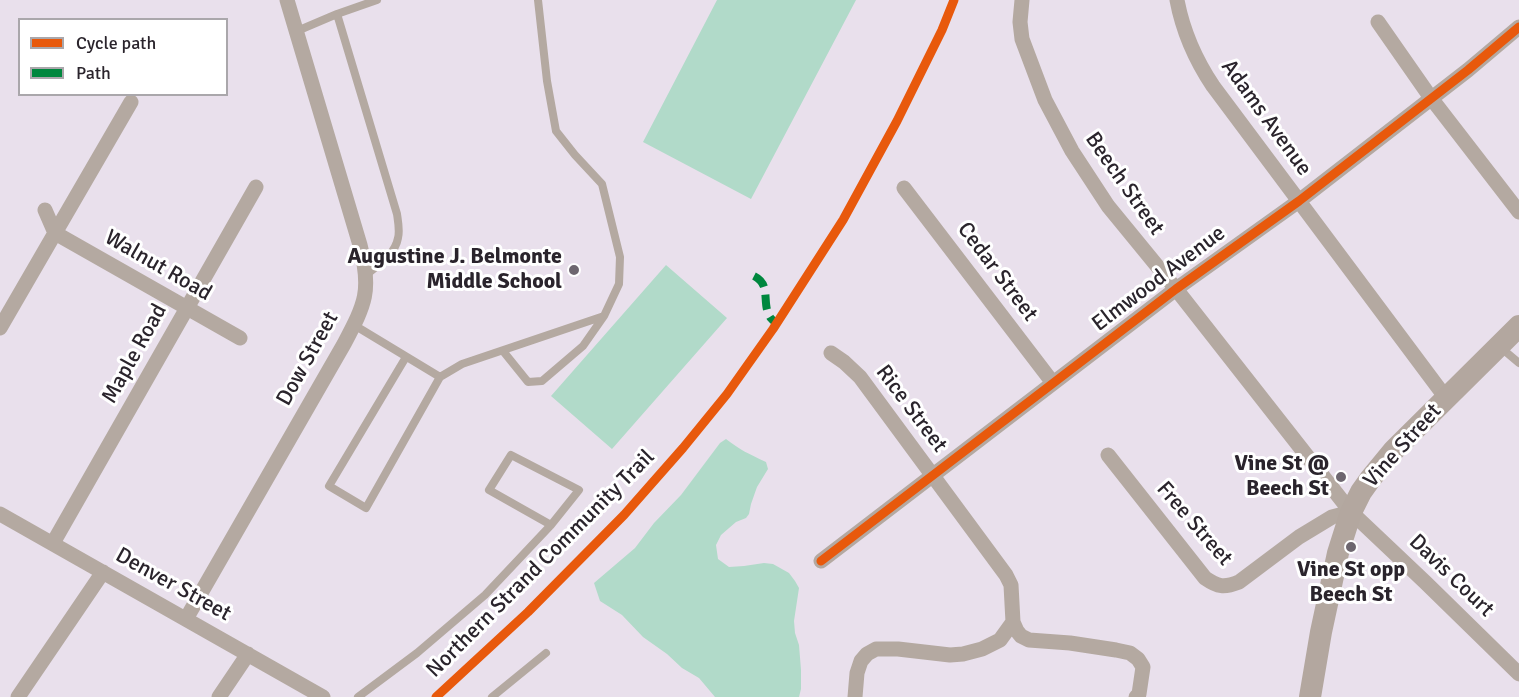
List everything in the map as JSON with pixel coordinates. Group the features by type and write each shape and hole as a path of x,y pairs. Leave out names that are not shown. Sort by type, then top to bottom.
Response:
{"street":[{"name":"Dow Street","path":"186,619 354,326 365,298 366,275 360,245 287,0"},
{"name":"Beech Street","path":"1022,0 1020,22 1022,39 1045,100 1072,151 1108,206 1351,512"},
{"name":"Adams Avenue","path":"1177,0 1187,38 1205,74 1223,101 1446,398"},
{"path":"1378,22 1431,98 1519,212"},
{"name":"Elmwood Avenue","path":"821,561 1176,289 1299,201 1468,70 1519,27"},
{"path":"0,328 131,102"},
{"name":"Maple Road","path":"52,543 256,187"},
{"name":"Cedar Street","path":"904,188 1053,383"},
{"path":"45,210 55,233"},
{"name":"Walnut Road","path":"55,233 240,338"},
{"name":"Vine Street","path":"1310,697 1338,553 1351,512 1361,492 1394,450 1519,326"},
{"name":"Rice Street","path":"831,353 860,377 1006,575 1011,585 1013,622"},
{"name":"Free Street","path":"1108,455 1205,578 1215,585 1227,586 1239,582 1299,537 1332,517 1351,512"},
{"name":"Davis Court","path":"1351,512 1519,674"},
{"name":"Denver Street","path":"0,513 322,697"},
{"path":"18,697 103,572"},
{"path":"855,697 857,672 861,661 876,649 963,654 982,649 1000,640 1013,622"},
{"path":"1013,622 1017,631 1029,640 1130,653 1138,659 1143,668 1139,694 1136,697"},
{"path":"219,697 248,654"}],"lane":[{"path":"297,31 377,0"},
{"path":"503,351 528,382 543,381 583,346 604,316 619,284 620,257 602,184 556,131 547,81 538,0"},
{"path":"337,14 397,214 399,237 395,248 384,261 366,275"},
{"path":"406,357 329,486 366,508 440,377 462,364 604,316"},
{"path":"354,326 440,377"},
{"path":"1499,346 1519,363"},
{"path":"358,697 417,653 485,595 550,525 579,490 511,455 489,490 550,525"},
{"path":"492,697 546,653"}],"green space":[{"path":"717,0 856,0 751,199 643,142"},
{"path":"666,265 727,318 612,449 551,396"},
{"path":"726,439 766,462 768,469 757,487 749,514 721,535 716,545 718,559 729,567 773,564 789,573 795,581 799,588 794,621 801,670 799,697 715,697 699,678 682,668 643,637 622,615 600,601 594,583 635,548 654,523 681,495 720,443"}],"marked path":[{"path":"754,276 763,284 767,311 777,324"}],"cycle path":[{"name":"Northern Strand Community Trail","path":"436,697 528,612 624,515 727,394 773,329 843,220 897,121 942,30 954,0"},
{"path":"821,561 1176,289 1299,201 1468,70 1519,27"}],"place":[{"name":"Augustine J. Belmonte Middle School","path":"574,270"},
{"name":"Vine St @ Beech St","path":"1341,477"},
{"name":"Vine St opp Beech St","path":"1351,547"}]}
